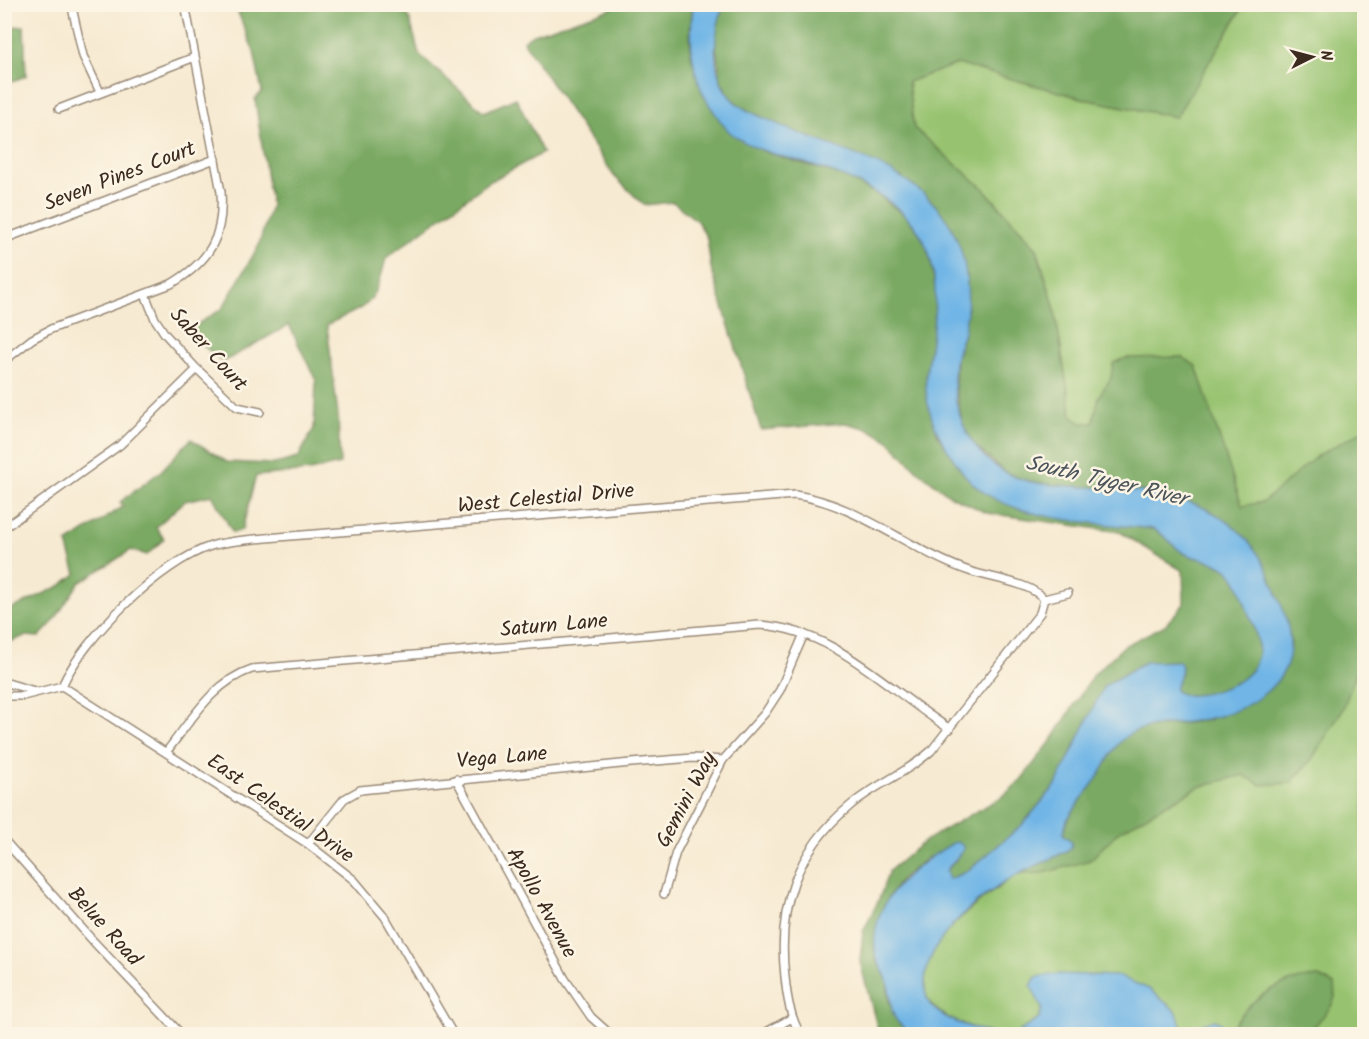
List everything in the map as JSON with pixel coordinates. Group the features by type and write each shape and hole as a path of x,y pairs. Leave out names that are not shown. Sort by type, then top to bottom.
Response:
{"street":[{"path":"4,361 32,339 145,294 189,273 204,258 216,240 222,210 185,4"},
{"path":"73,12 83,56 100,92"},
{"path":"59,109 195,57"},
{"name":"Seven Pines Court","path":"4,238 214,159"},
{"name":"Saber Court","path":"145,294 155,319 165,334 197,369 237,407 260,412"},
{"path":"4,528 120,445 197,369"},
{"name":"West Celestial Drive","path":"62,686 70,669 101,632 157,576 210,547 266,538 795,495 832,505 950,563 1033,590 1044,599"},
{"path":"800,1035 792,1018 786,987 782,938 787,901 798,871 822,834 841,813 879,784 914,765 950,729 1040,613 1044,599 1068,593"},
{"name":"Saturn Lane","path":"167,751 217,688 227,680 252,669 760,625 804,634 854,659 908,701 950,729"},
{"name":"Gemini Way","path":"664,894 676,852 723,760 765,713 780,690 804,634"},
{"path":"4,682 38,692"},
{"path":"4,696 23,696 62,686"},
{"name":"East Celestial Drive","path":"62,686 167,751 308,844 354,880 376,904 453,1035"},
{"name":"Vega Lane","path":"308,844 344,799 352,794 390,785 662,760 723,760"},
{"name":"Apollo Avenue","path":"456,779 565,979 591,1017 610,1035"},
{"name":"Belue Road","path":"4,840 181,1035"},
{"path":"763,1035 792,1018"}],"green space":[{"path":"235,5 403,5 410,20 419,54 484,112 516,98 543,153 489,182 386,258 378,287 368,302 327,325 338,415 340,464 310,471 256,476 242,530 233,533 212,495 185,501 156,527 164,539 147,555 131,550 79,583 53,622 39,637 25,636 5,644 5,612 60,586 76,574 67,543 124,506 120,502 161,471 191,439 227,462 275,464 298,458 314,428 316,381 289,325 223,362 186,331 222,309 258,247 271,206 255,99 262,92 254,52"},
{"path":"615,5 693,5 690,29 691,55 697,77 703,95 731,133 765,152 846,177 875,193 907,217 924,239 937,295 934,326 937,434 963,473 978,488 1042,515 1157,531 1182,552 1217,563 1228,570 1239,587 1255,631 1259,650 1252,668 1237,682 1219,690 1198,695 1181,694 1175,690 1175,683 1181,672 1145,662 1104,686 1056,785 1022,825 983,859 955,879 949,879 946,871 956,860 928,857 900,880 888,898 881,916 874,949 876,960 887,978 889,1002 905,1028 919,1034 879,1034 860,962 863,932 889,871 926,840 1002,797 1020,781 1052,740 1093,675 1124,646 1165,625 1184,604 1183,571 1120,532 987,513 949,495 919,472 889,441 869,429 845,423 761,430 711,268 707,238 697,221 673,202 644,205 614,176 523,41 533,34 610,9"},
{"path":"724,5 1244,5 1176,117 1089,100 957,64 908,82 914,128 984,189 1036,248 1054,306 1072,417 1081,423 1093,423 1099,396 1111,378 1113,363 1126,358 1182,357 1196,366 1242,506 1263,502 1318,455 1364,430 1364,653 1343,709 1312,759 1291,783 1261,785 1243,775 1199,787 1118,832 1090,860 1044,873 1019,874 1061,854 1072,842 1063,834 1067,820 1118,742 1132,732 1151,727 1209,720 1291,645 1287,622 1267,570 1212,512 1165,493 1045,484 1023,480 1005,472 973,444 963,426 955,386 956,358 964,333 967,275 902,177 797,134 741,107 730,97 721,81 714,32"},
{"path":"1244,5 1364,5 1364,1034 992,1034 943,1015 929,1001 925,992 924,977 932,953 940,939 984,898 1282,675 1108,489 1072,417 1054,306 1037,248 984,189 913,128 908,81 957,64 1089,100 1175,117"},
{"path":"24,26 26,76 5,84 5,27"},
{"path":"1319,977 1335,985 1334,1000 1310,1034 1228,1034 1245,1010 1265,993 1290,982"}],"water":[{"path":"693,5 724,5 716,40 717,65 724,88 735,102 744,109 791,130 877,164 916,188 944,216 960,247 967,281 967,315 954,374 957,406 962,422 978,450 1003,471 1028,481 1162,495 1190,502 1215,513 1238,529 1257,552 1272,581 1286,618 1290,637 1288,663 1283,673 1268,690 1254,701 1232,712 1208,719 1149,727 1128,735 1115,749 1067,820 1063,834 1072,842 1071,848 1017,875 989,893 961,916 939,943 925,977 928,1001 942,1015 992,1034 947,1036 924,1034 906,1029 896,1020 893,1015 887,980 875,951 875,932 887,900 910,874 953,843 958,842 963,846 963,850 946,871 949,879 968,871 1022,825 1056,785 1104,686 1145,662 1179,661 1182,666 1175,690 1181,694 1198,695 1219,690 1246,676 1252,668 1259,650 1255,631 1239,587 1228,570 1217,563 1182,552 1157,531 1062,519 1016,508 996,499 969,480 942,440 927,400 926,379 935,293 930,257 923,240 913,224 901,212 874,192 827,171 754,147 729,131 710,106 698,82 691,44"},
{"path":"1058,974 1118,976 1149,989 1177,1012 1183,1034 1020,1034 1020,1031 1039,1019 1042,1008 1031,986 1036,977"},
{"path":"1215,1020 1221,1023 1221,1034 1191,1034 1194,1027"}],"water label":[{"name":"South Tyger River","path":"1106,482"}]}
